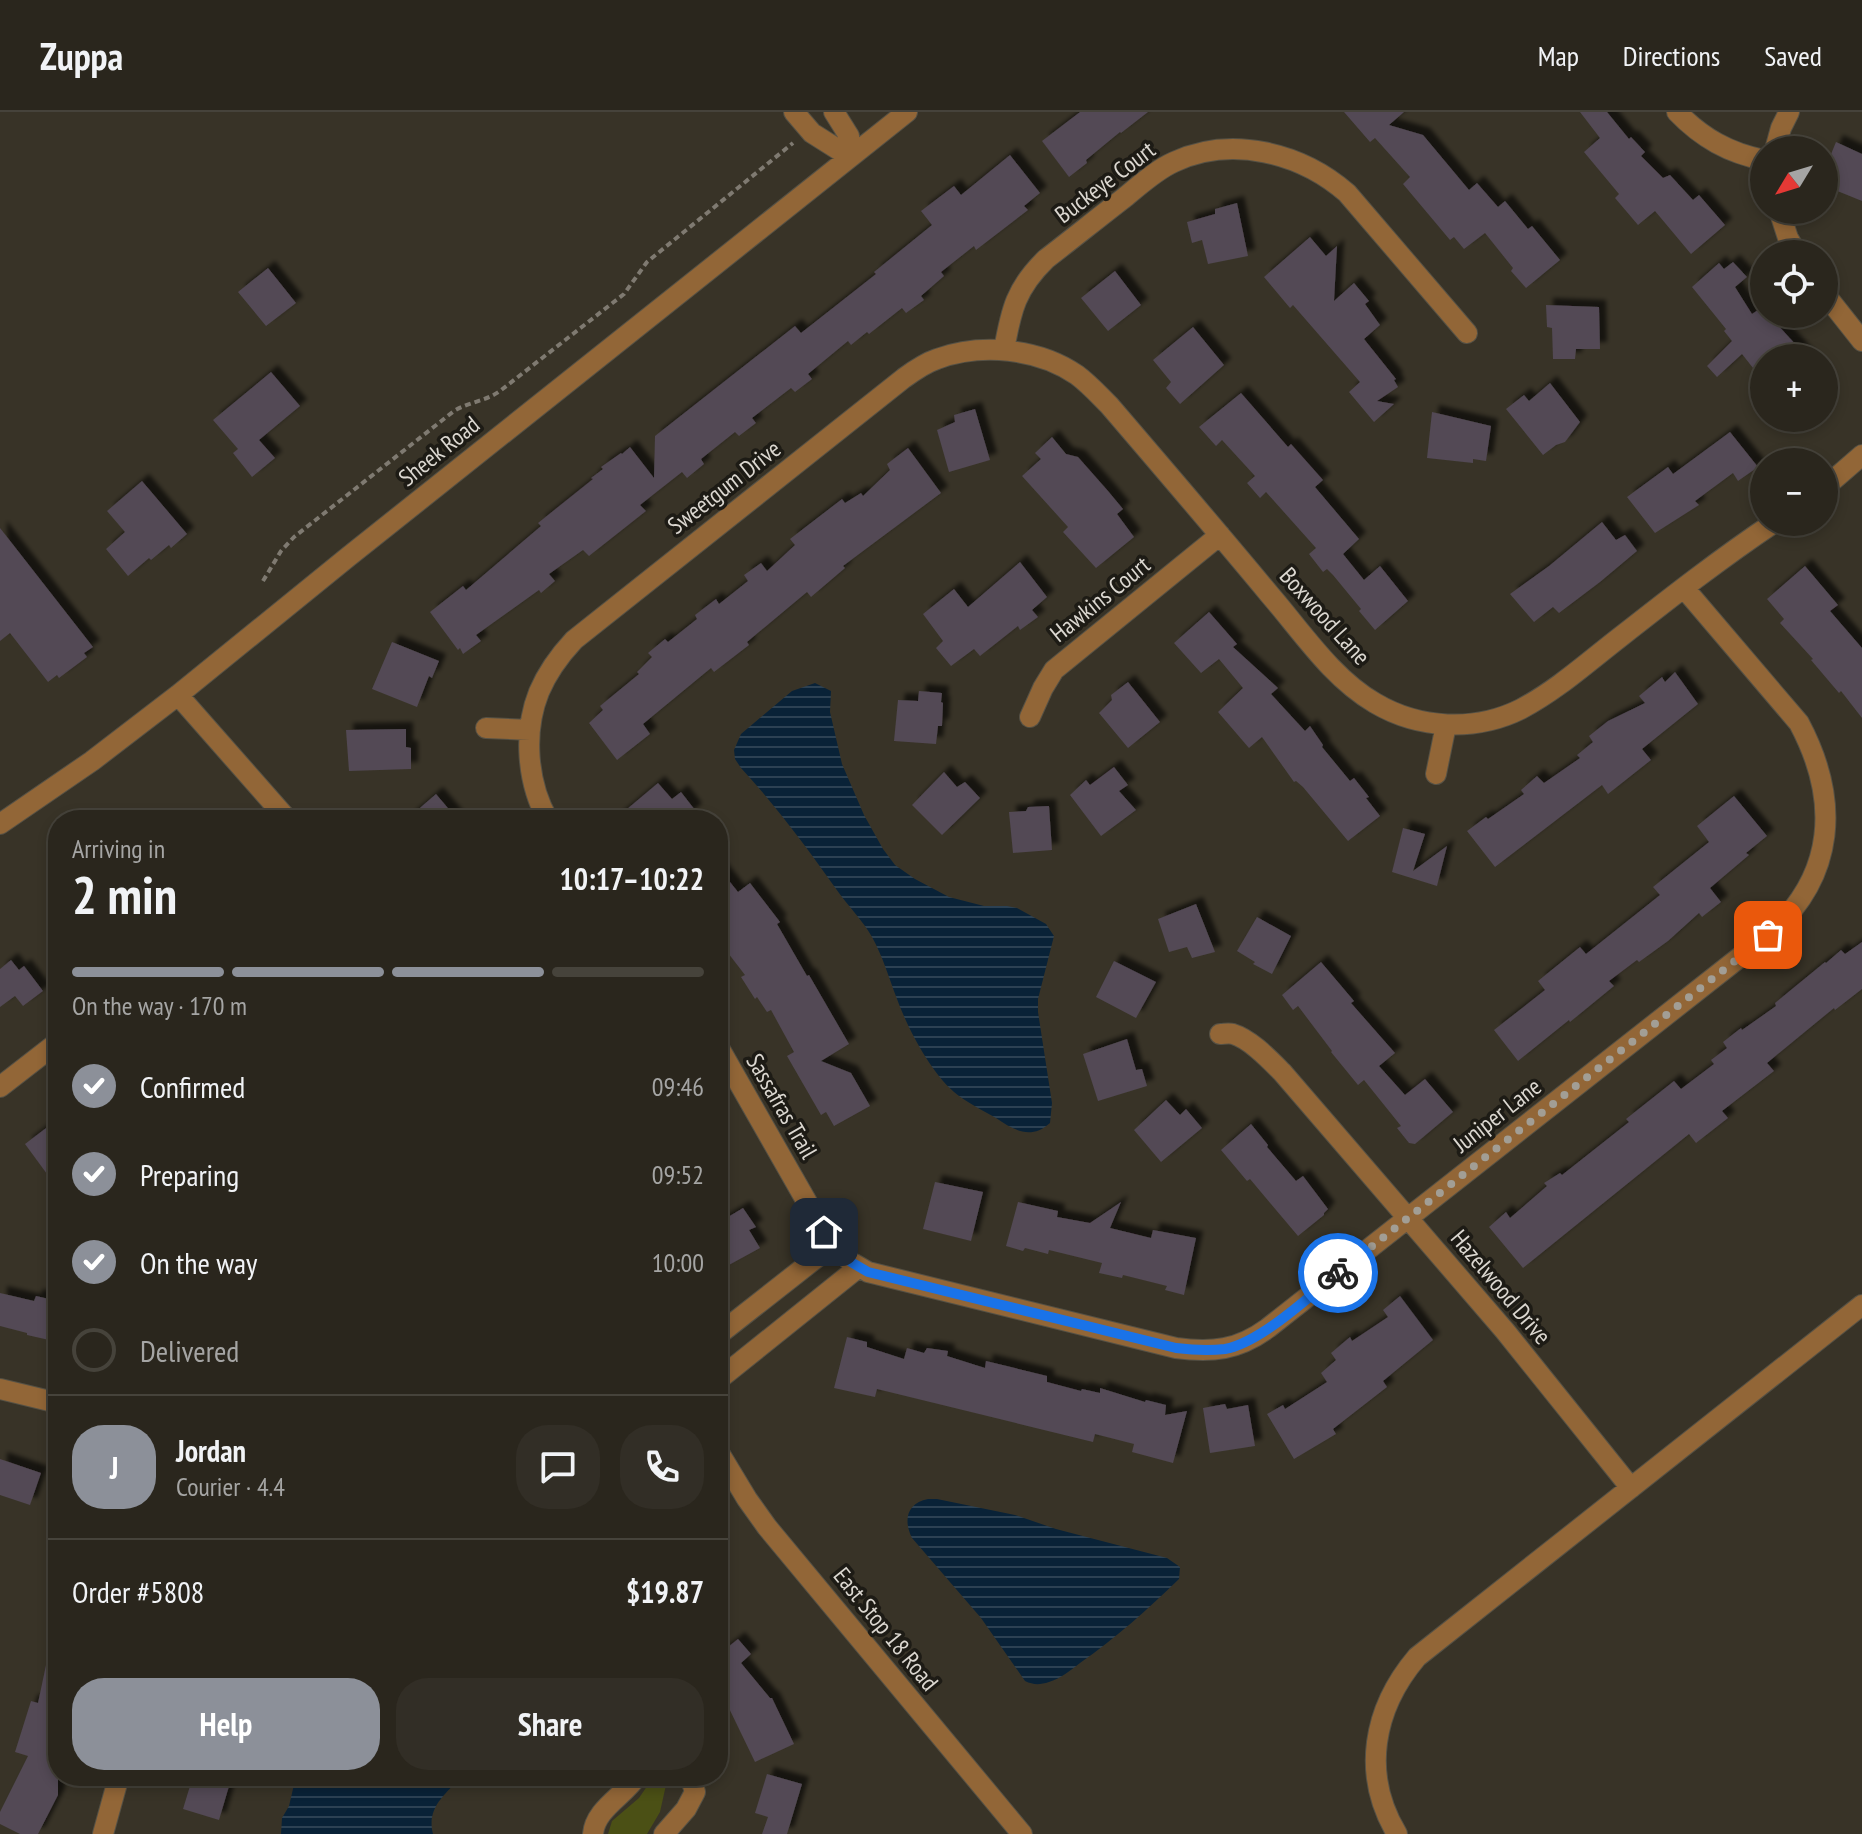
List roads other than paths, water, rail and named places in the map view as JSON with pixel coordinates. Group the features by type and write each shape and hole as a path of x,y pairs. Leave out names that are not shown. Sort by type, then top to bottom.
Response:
{"street":[{"path":"794,112 812,133 850,157"},
{"path":"834,112 849,136 850,157"},
{"name":"Sheek Road","path":"0,824 92,761 178,695 907,112"},
{"path":"1677,112 1716,144 1750,156"},
{"path":"1779,136 1789,112"},
{"name":"Buckeye Court","path":"1004,350 1012,309 1025,284 1046,259 1174,162 1223,149 1276,155 1301,163 1332,179 1467,333"},
{"path":"1838,311 1862,341"},
{"name":"Boxwood Lane","path":"1004,350 1059,366 1094,389 1330,666 1374,703 1428,723 1446,725 1498,718 1535,701 1756,536"},
{"name":"Sweetgum Drive","path":"530,730 539,691 560,655 587,627 922,366 956,354 1004,350"},
{"path":"1838,476 1862,455"},
{"name":"Hawkins Court","path":"1030,717 1054,670 1220,535"},
{"name":"Juniper Lane","path":"859,1267 893,1279 1176,1348 1218,1349 1243,1343 1256,1337 1768,935 1794,910 1805,894 1822,851 1826,824 1822,785 1812,747 1799,723 1684,588"},
{"path":"178,695 279,810"},
{"path":"1436,774 1446,725"},
{"path":"486,728 530,730 531,773 544,810"},
{"name":"Hazelwood Drive","path":"1220,1034 1233,1034 1264,1054 1282,1072 1505,1331 1631,1488"},
{"path":"0,1087 48,1053"},
{"name":"Sassafras Trail","path":"728,1064 824,1232 859,1267"},
{"path":"728,1327 834,1244"},
{"path":"728,1372 859,1267"},
{"path":"1397,1834 1382,1801 1375,1754 1384,1711 1402,1674 1417,1657 1862,1305"},
{"path":"0,1389 48,1401"},
{"name":"East Stop 18 Road","path":"728,1468 767,1527 1022,1834"},
{"path":"103,1834 116,1786"},
{"path":"593,1834 597,1819 628,1786"},
{"path":"664,1834 686,1809 695,1792 693,1786"}],"water":[{"path":"815,683 831,691 830,712 842,764 864,815 895,865 949,897 984,906 1017,908 1046,924 1054,936 1038,999 1052,1103 1050,1123 1043,1128 1030,1132 1016,1130 964,1099 945,1083 914,1036 868,931 735,759 734,750 741,734 792,691"},
{"path":"928,1499 1015,1515 1167,1558 1180,1567 1179,1579 1119,1633 1069,1671 1049,1682 1031,1683 1025,1681 981,1618 912,1538 908,1525 911,1508"},
{"path":"294,1786 453,1786 432,1816 433,1834 281,1834 282,1818 289,1806"}]}
